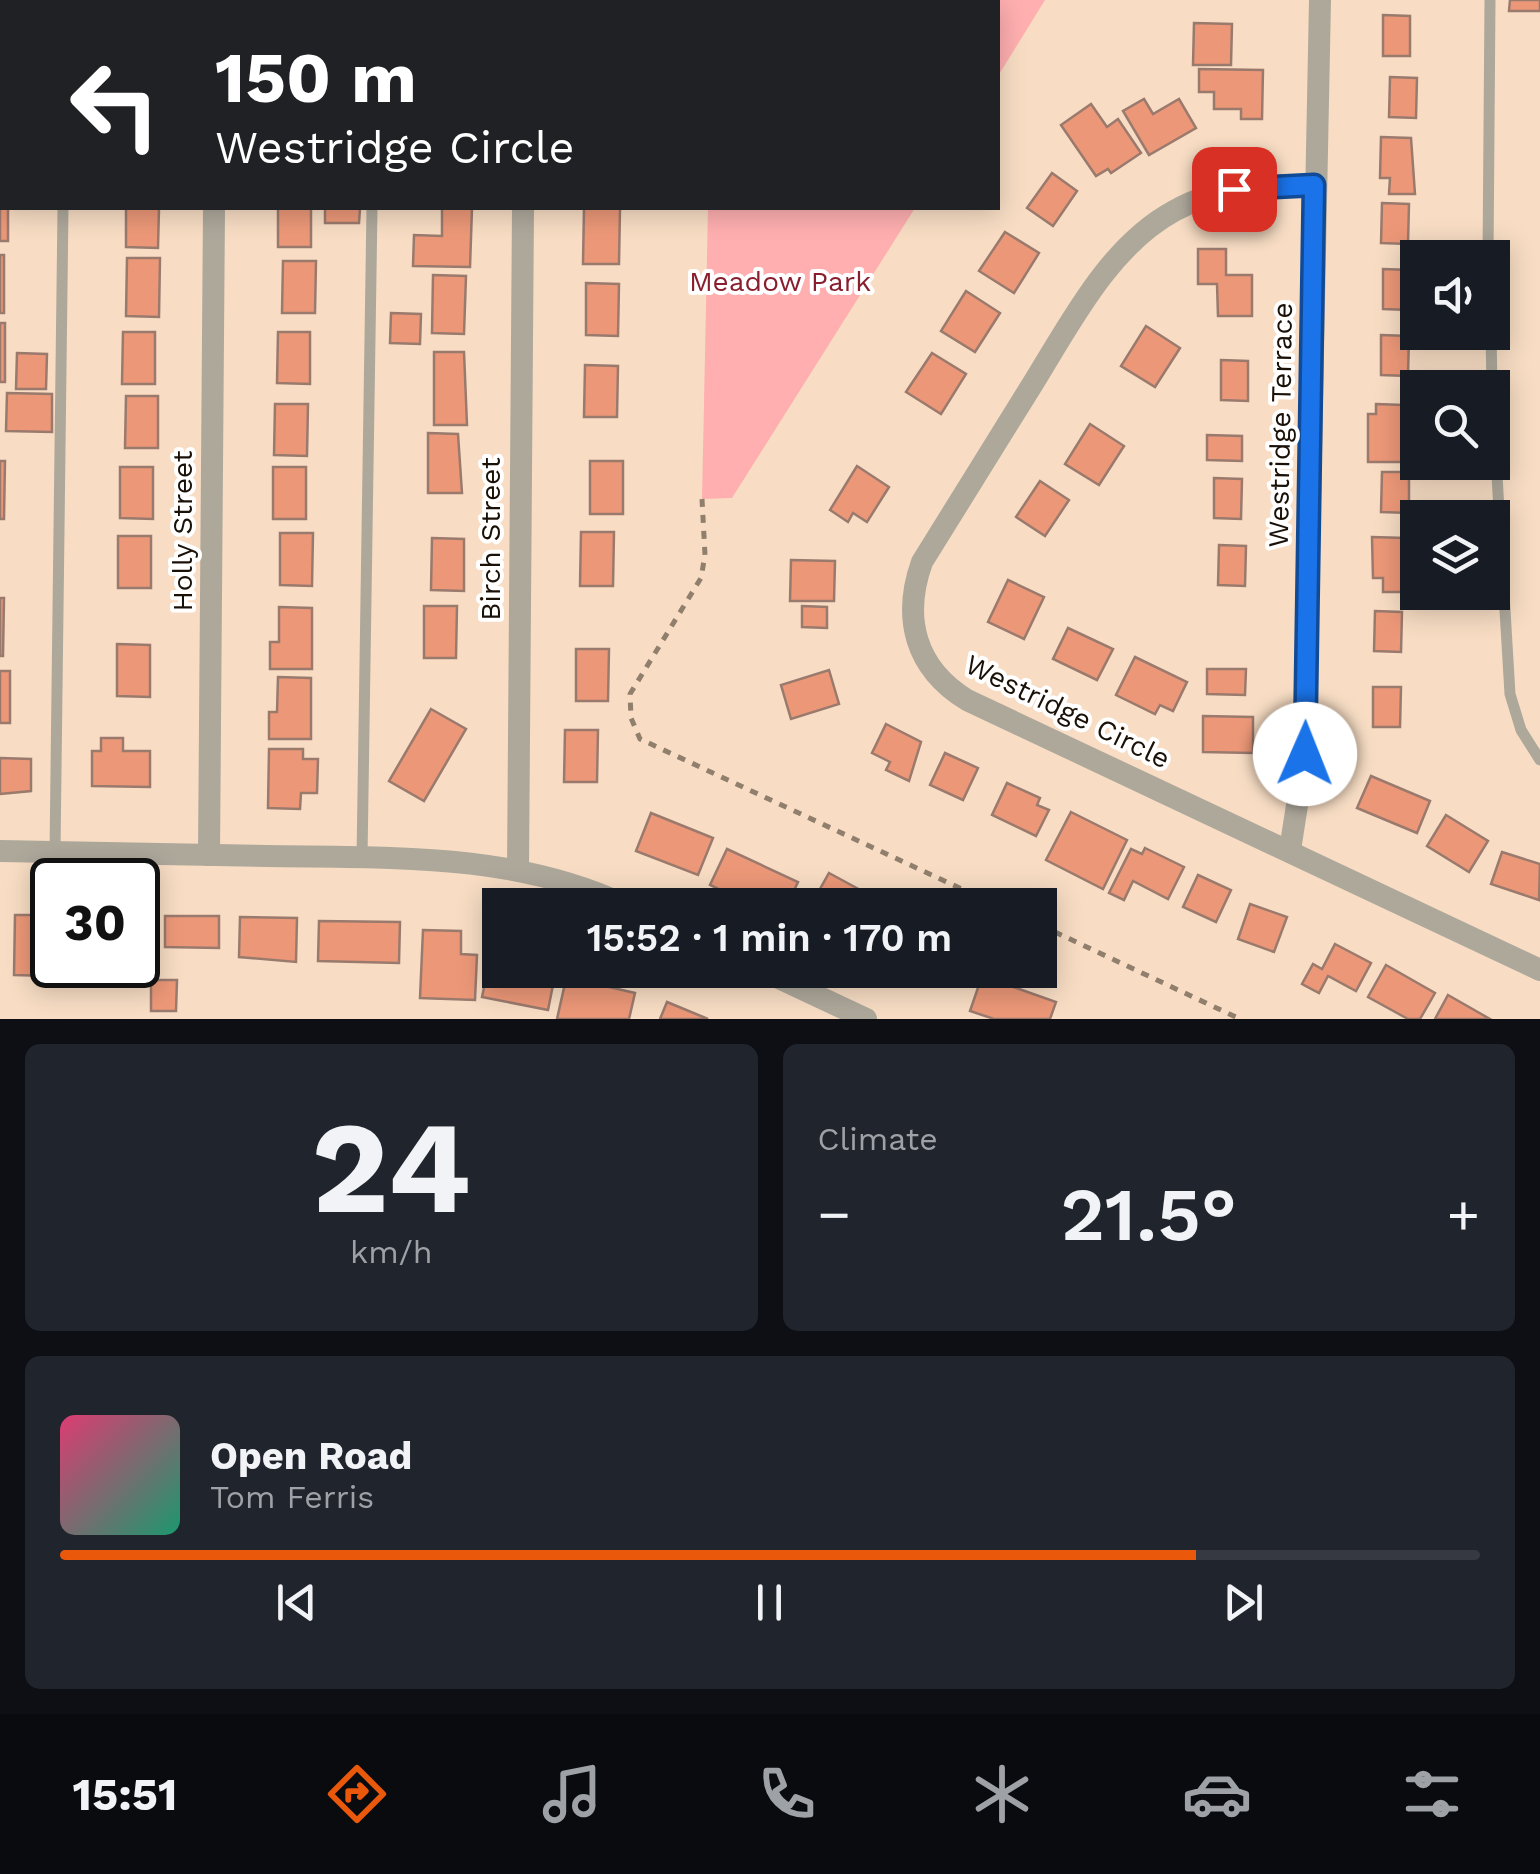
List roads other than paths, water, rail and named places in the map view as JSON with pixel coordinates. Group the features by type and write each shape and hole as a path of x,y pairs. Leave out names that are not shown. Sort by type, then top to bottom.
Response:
{"street":[{"name":"Westridge Terrace","path":"1290,850 1305,754 1320,0"},
{"name":"Westridge Circle","path":"1314,185 1267,185 1199,198 1160,220 1124,250 1068,327 922,562 912,590 911,614 924,660 944,685 967,700 1540,970"},
{"name":"Holly Street","path":"209,856 214,210"},
{"name":"Birch Street","path":"518,870 523,210"},
{"path":"0,852 442,861 518,870 585,888"},
{"path":"800,988 866,1019"}],"lane":[{"path":"1488,240 1490,0"},
{"path":"55,852 63,210"},
{"path":"362,858 372,210"},
{"path":"1497,480 1510,694 1521,730 1540,760"}],"park label":[{"name":"Meadow Park","path":"780,281"}]}
